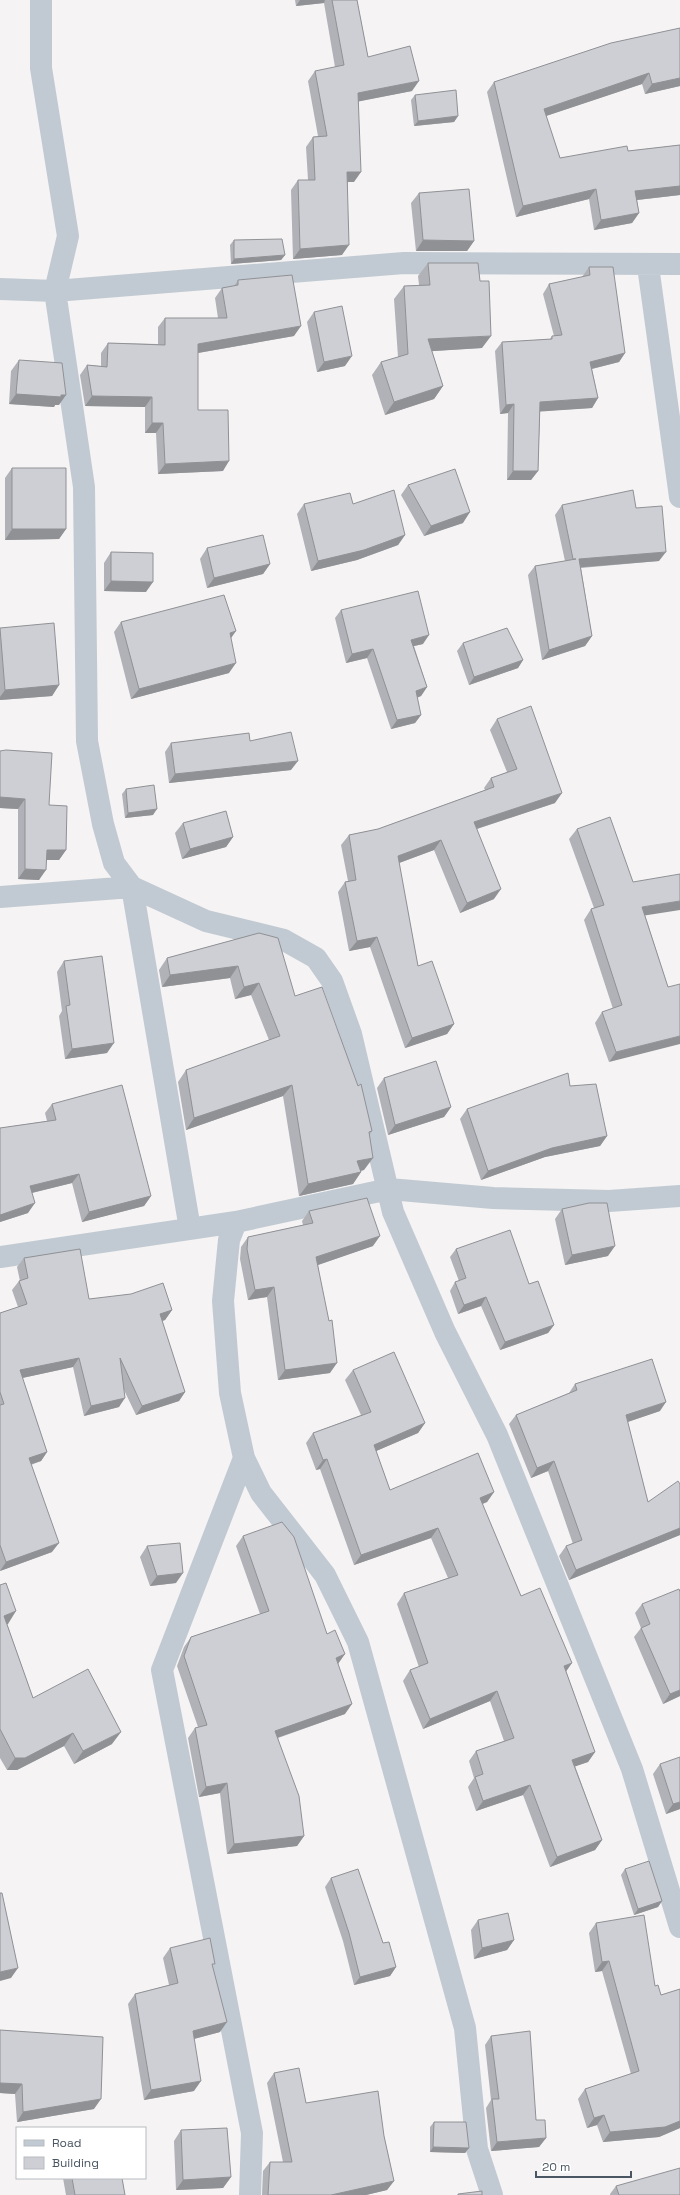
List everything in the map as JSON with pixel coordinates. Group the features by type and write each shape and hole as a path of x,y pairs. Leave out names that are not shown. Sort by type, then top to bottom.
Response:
{"street":[{"path":"41,0 41,68 68,236 55,291 84,487 87,741 104,824 114,863 132,887 190,1229"},
{"path":"0,289 55,291 404,263 648,266 680,264"},
{"path":"648,266 680,497"},
{"path":"0,897 132,887 206,920 284,940 316,958 332,981 351,1034 362,1088 389,1189 393,1212 445,1332 497,1435 632,1769 680,1927"},
{"path":"0,1256 236,1222 389,1189 493,1198 609,1201 680,1196"},
{"path":"236,1222 230,1240 223,1300 230,1393 244,1458 261,1493 325,1575 358,1642 465,2028 477,2149 492,2195"},
{"path":"244,1458 162,1670 252,2133 250,2195"}],"building":[{"path":"332,0 357,0 368,57 410,46 419,81 358,93 361,172 347,172 349,245 300,249 298,180 315,180 313,137 327,136 315,71 344,65"},
{"path":"680,28 680,78 652,84 649,73 544,109 560,158 627,146 628,151 680,145 680,186 635,191 639,213 601,220 596,189 523,206 494,82 611,43"},
{"path":"456,90 458,116 418,121 415,95"},
{"path":"469,189 474,241 423,240 419,193"},
{"path":"282,239 285,255 234,259 234,240"},
{"path":"428,263 478,263 480,281 489,281 491,336 428,339 443,386 394,402 381,362 408,354 404,286 430,285"},
{"path":"589,267 613,267 625,353 590,362 598,398 540,402 538,471 513,471 514,404 506,405 502,342 552,339 552,336 562,335 549,284 590,275"},
{"path":"292,275 301,326 198,344 198,410 228,410 229,461 165,464 163,423 152,423 152,397 92,396 87,365 107,367 108,343 165,345 165,318 227,318 222,288 238,285 238,280"},
{"path":"342,306 352,356 324,362 314,312"},
{"path":"19,360 62,363 66,395 61,395 61,397 16,394"},
{"path":"12,468 66,468 66,529 12,529"},
{"path":"455,469 470,512 431,526 408,485"},
{"path":"394,490 405,535 364,550 318,561 304,504 350,493 353,504"},
{"path":"633,490 636,508 662,506 666,552 579,559 592,636 549,650 535,566 576,559 573,559 562,505"},
{"path":"263,535 270,564 214,578 207,548"},
{"path":"111,552 153,553 153,582 111,581"},
{"path":"418,591 429,635 411,640 427,687 416,691 421,715 397,720 373,649 352,654 341,610"},
{"path":"224,595 236,631 230,633 236,663 139,689 121,622"},
{"path":"54,623 59,685 5,690 0,628"},
{"path":"507,628 523,660 474,677 463,643"},
{"path":"531,706 562,793 474,822 501,889 467,903 441,840 398,856 418,966 432,961 454,1024 412,1038 377,937 357,941 345,882 356,880 349,835 378,829 494,787 491,778 517,769 497,719"},
{"path":"291,732 298,761 175,774 171,743 249,733 250,741"},
{"path":"6,750 52,753 49,805 67,806 66,850 47,850 46,870 25,869 25,799 0,797 0,751"},
{"path":"154,785 157,809 128,813 126,789"},
{"path":"226,811 233,837 190,849 183,823"},
{"path":"610,817 633,882 680,874 680,901 642,907 668,987 680,984 680,1036 616,1052 602,1012 622,1005 591,909 604,905 577,829"},
{"path":"259,933 278,938 295,996 322,987 358,1086 361,1084 372,1131 369,1132 373,1158 357,1161 361,1172 308,1184 292,1085 194,1118 186,1070 280,1036 259,983 244,987 238,966 170,975 167,958"},
{"path":"102,956 114,1043 72,1049 66,1006 70,1005 64,961"},
{"path":"436,1061 451,1107 395,1125 384,1078"},
{"path":"568,1073 570,1086 596,1084 607,1136 552,1148 488,1171 467,1109"},
{"path":"122,1085 151,1196 89,1212 79,1174 30,1186 35,1203 0,1215 0,1128 56,1120 52,1104"},
{"path":"367,1198 380,1236 316,1257 329,1321 332,1320 337,1363 285,1370 274,1287 255,1290 247,1249 248,1237 313,1223 309,1211"},
{"path":"589,1203 607,1203 615,1246 572,1255 562,1209"},
{"path":"510,1230 529,1284 538,1281 554,1325 505,1342 486,1297 464,1305 455,1282 466,1278 456,1249"},
{"path":"80,1249 89,1299 131,1294 163,1283 172,1310 160,1314 185,1392 142,1406 120,1358 125,1398 91,1406 79,1358 20,1370 47,1452 29,1458 59,1543 6,1562 0,1545 0,1405 4,1404 0,1392 0,1313 27,1304 19,1281 28,1278 24,1258"},
{"path":"394,1352 425,1423 374,1445 390,1490 478,1453 494,1492 480,1498 521,1596 540,1588 572,1663 564,1666 595,1752 572,1760 602,1840 557,1857 530,1785 483,1801 475,1777 483,1774 476,1751 514,1738 497,1691 430,1719 410,1670 428,1663 404,1593 458,1575 438,1528 361,1555 327,1459 323,1460 313,1433 371,1412 353,1370"},
{"path":"652,1359 666,1402 626,1415 648,1502 678,1481 680,1484 680,1528 576,1570 566,1546 582,1540 554,1461 537,1468 516,1415 577,1390 575,1384"},
{"path":"282,1522 294,1537 327,1634 335,1630 345,1654 336,1658 352,1704 275,1731 299,1796 304,1836 234,1844 227,1783 206,1787 195,1728 207,1725 184,1656 191,1637 269,1611 243,1536"},
{"path":"180,1543 183,1573 157,1576 147,1546"},
{"path":"6,1583 16,1611 4,1616 33,1698 88,1669 121,1732 83,1751 73,1733 25,1758 15,1758 0,1729 0,1585"},
{"path":"679,1589 680,1690 670,1694 641,1628 650,1624 642,1604"},
{"path":"680,1757 680,1802 673,1804 660,1764"},
{"path":"649,1861 662,1901 638,1909 625,1869"},
{"path":"358,1869 383,1943 389,1942 396,1967 360,1977 349,1933 331,1878"},
{"path":"0,1893 2,1893 18,1968 0,1972"},
{"path":"508,1913 514,1940 482,1948 478,1920"},
{"path":"644,1915 655,1986 658,1985 661,1995 680,1989 680,2121 665,2127 610,2132 604,2115 594,2118 585,2089 639,2071 609,1961 602,1962 596,1923"},
{"path":"210,1938 215,1964 212,1964 227,2022 193,2031 201,2081 151,2090 135,1994 178,1983 170,1948"},
{"path":"0,2030 103,2037 101,2099 23,2112 22,2084 0,2083"},
{"path":"530,2031 536,2120 545,2120 546,2138 497,2142 492,2099 499,2099 491,2036"},
{"path":"299,2068 306,2103 378,2091 384,2136 394,2181 331,2195 268,2195 270,2162 292,2162 274,2073"},
{"path":"434,2122 466,2122 469,2148 433,2147"},
{"path":"227,2128 231,2177 183,2180 181,2130"},
{"path":"680,2168 680,2195 619,2195 616,2186"},
{"path":"72,2179 122,2179 125,2195 75,2195"},
{"path":"482,2191 482,2195 458,2195 458,2194"}]}
